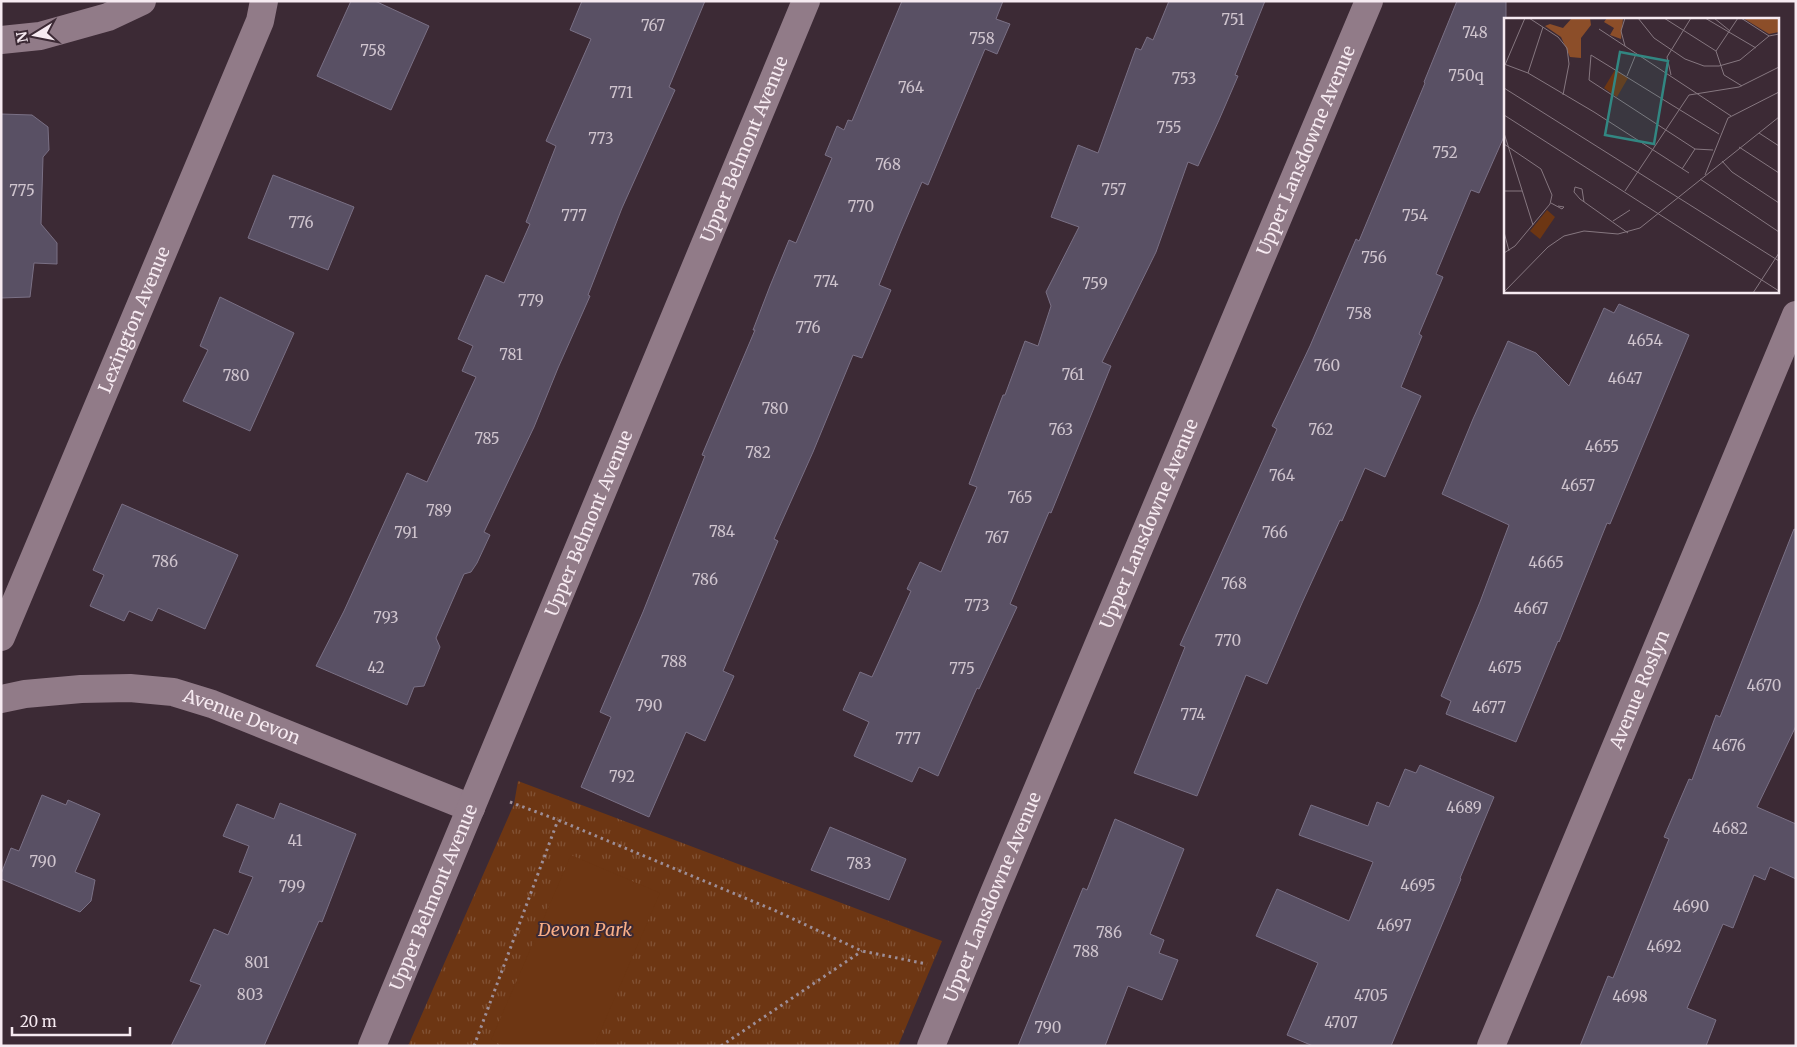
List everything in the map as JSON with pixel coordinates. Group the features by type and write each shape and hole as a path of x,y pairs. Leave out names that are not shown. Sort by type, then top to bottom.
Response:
{"street":[{"path":"1,40 40,36 91,22 108,17 142,1"},
{"name":"Lexington Avenue","path":"1,637 257,30 264,1"},
{"name":"Upper Belmont Avenue","path":"372,1046 806,1"},
{"name":"Upper Lansdowne Avenue","path":"932,1046 991,900 1369,1"},
{"name":"Avenue Roslyn","path":"1491,1046 1792,325"},
{"name":"Avenue Devon","path":"1,699 25,694 81,689 130,688 173,692 212,704 471,808"}],"path":[{"path":"504,800 558,820 776,911 862,951 928,964"},
{"path":"475,1045 558,820"},
{"path":"721,1046 862,951"}],"green space":[{"name":"Devon Park","path":"518,781 942,941 898,1046 408,1046 514,804"},
{"path":"571,855 660,893 594,1046 504,1046 491,1040"}],"building":[{"path":"351,1 375,1 429,26 391,110 317,76"},
{"path":"582,1 705,1 669,87 675,90 622,208 588,295 590,296 534,427 484,532 490,535 471,572 464,574 436,638 440,647 424,686 414,687 407,705 316,666 344,611 407,473 427,482 476,377 462,371 473,346 458,339 486,275 504,283 530,224 526,222 556,146 546,141 591,39 570,30"},
{"path":"902,1 1003,1 996,19 1010,24 997,54 985,49 928,185 922,182 901,231 879,285 891,290 862,358 853,355 813,452 774,539 778,541 723,671 734,676 705,741 686,732 649,817 581,787 611,717 600,712 643,612 705,456 702,455 755,330 753,330 789,240 796,243 832,158 825,155 837,126 844,130 848,120 852,121"},
{"path":"1169,1 1265,1 1235,75 1238,76 1219,120 1198,166 1188,162 1156,252 1102,362 1111,366 1051,513 1049,512 1010,604 1017,607 979,689 977,688 938,776 919,767 912,782 854,756 869,722 843,710 860,672 872,677 911,591 907,589 920,562 941,572 977,487 969,484 1003,395 1005,395 1025,341 1038,346 1051,306 1046,292 1079,227 1051,217 1078,145 1098,153 1136,48 1141,50 1147,37 1153,40"},
{"path":"1457,1 1506,1 1506,18 1504,18 1504,137 1479,193 1471,190 1436,274 1443,277 1419,334 1422,336 1401,387 1421,396 1385,477 1365,468 1342,521 1340,520 1302,603 1267,684 1246,675 1197,796 1134,773 1185,647 1180,645 1277,429 1272,426 1310,346 1356,239 1359,241"},
{"path":"1,114 32,115 48,127 49,150 43,157 41,224 57,243 57,264 34,263 30,297 1,298"},
{"path":"273,175 354,207 328,270 248,238"},
{"path":"220,297 294,333 250,431 183,401 208,350 200,346"},
{"path":"1619,304 1689,335 1610,524 1607,523 1516,742 1446,714 1451,701 1441,696 1480,602 1509,525 1442,494 1508,341 1536,353 1569,386 1604,308 1614,313"},
{"path":"122,504 238,555 205,629 158,608 152,621 129,611 124,621 90,606 104,575 93,570"},
{"path":"1794,529 1796,530 1796,726 1757,807 1796,824 1796,879 1770,867 1765,880 1754,875 1733,928 1723,924 1687,1008 1716,1020 1706,1046 1580,1046 1608,976 1613,978 1669,839 1664,837 1689,779 1692,780 1716,715 1720,717"},
{"path":"1420,765 1494,797 1391,1046 1313,1046 1287,1035 1318,963 1256,936 1277,889 1349,921 1373,862 1299,835 1311,805 1368,826 1377,802 1389,807 1405,769 1416,773"},
{"path":"42,795 66,805 68,800 100,814 75,872 95,880 91,901 80,912 1,879 1,874 11,848 19,851"},
{"path":"280,803 356,834 322,922 319,921 264,1046 171,1046 201,985 190,981 214,929 228,935 253,877 239,872 249,846 223,836 237,804 274,819"},
{"path":"1115,819 1184,849 1150,934 1164,940 1159,953 1178,960 1162,1000 1128,986 1105,1046 1018,1046 1083,888 1087,890"},
{"path":"830,827 906,859 889,900 811,870"}]}
